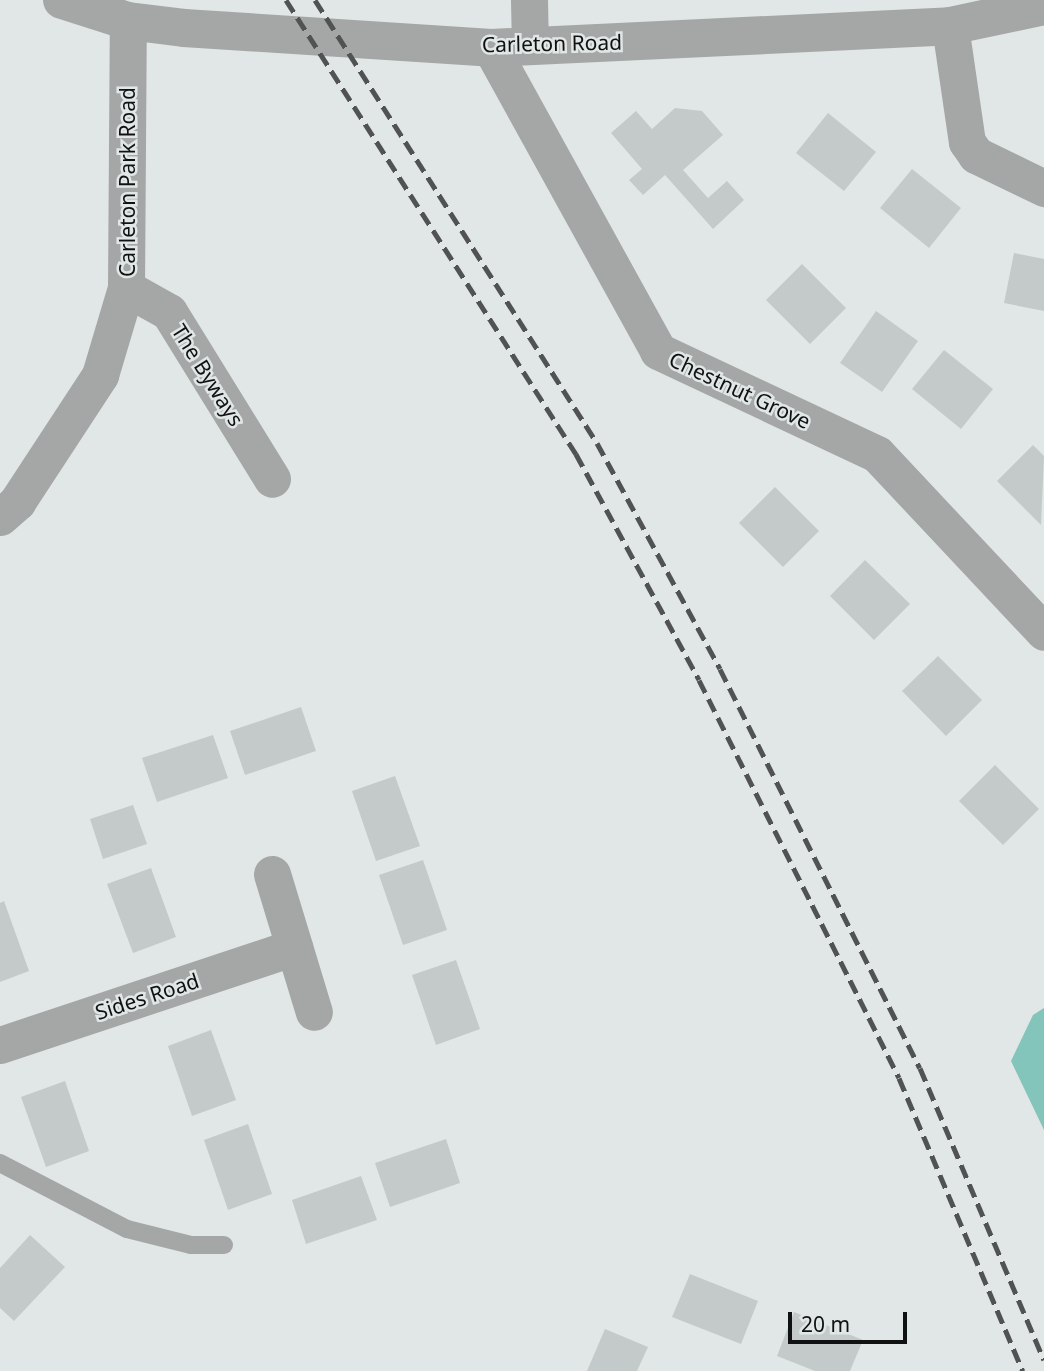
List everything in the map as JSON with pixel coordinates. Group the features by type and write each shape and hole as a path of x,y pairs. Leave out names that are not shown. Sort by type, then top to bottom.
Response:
{"street":[{"name":"Carleton Road","path":"62,0 128,20 184,27 446,41 491,48 950,26 1044,6"},
{"path":"530,0 530,46"},
{"name":"Carleton Park Road","path":"6,503 100,375 127,288 128,20"},
{"path":"950,26 968,142 976,155 1044,188"},
{"name":"Chestnut Grove","path":"491,48 658,351 877,454 1044,632"},
{"name":"The Byways","path":"127,288 169,312 272,479"},
{"path":"272,874 314,1012"},
{"name":"Sides Road","path":"0,1045 294,947"}],"lane":[{"path":"0,1163 127,1229 191,1245 224,1245"}],"shaded area":[{"path":"1044,1008 1044,1130 1011,1061 1033,1015"}],"building":[{"path":"675,108 702,111 723,135 683,170 708,198 727,181 744,200 713,229 665,175 643,195 629,180 642,169 611,133 636,111 652,129"},
{"path":"828,113 876,152 844,191 796,153"},
{"path":"912,169 961,208 929,248 880,208"},
{"path":"1014,253 1044,259 1044,311 1004,303"},
{"path":"802,264 846,308 810,344 766,300"},
{"path":"876,311 918,341 882,392 840,363"},
{"path":"944,350 993,389 961,429 912,389"},
{"path":"1033,445 1044,456 1041,525 997,481"},
{"path":"775,487 819,531 783,567 739,523"},
{"path":"865,560 910,604 874,640 830,596"},
{"path":"938,656 982,700 946,736 902,691"},
{"path":"301,707 316,751 245,775 230,731"},
{"path":"213,735 228,778 157,802 142,758"},
{"path":"995,765 1039,809 1003,845 959,801"},
{"path":"395,776 420,846 376,861 352,791"},
{"path":"133,805 147,844 103,859 90,819"},
{"path":"423,860 447,930 403,945 379,875"},
{"path":"151,868 176,937 133,953 107,884"},
{"path":"4,901 29,971 0,982 0,903"},
{"path":"456,960 480,1029 436,1045 412,975"},
{"path":"211,1030 236,1100 192,1116 168,1046"},
{"path":"65,1081 89,1151 46,1167 21,1097"},
{"path":"248,1124 272,1194 228,1210 204,1140"},
{"path":"446,1139 460,1183 390,1207 375,1163"},
{"path":"361,1176 377,1220 306,1244 292,1200"},
{"path":"30,1235 65,1267 14,1321 0,1308 0,1268"},
{"path":"690,1274 758,1301 741,1344 672,1317"},
{"path":"794,1312 863,1340 850,1371 815,1371 777,1356"},
{"path":"605,1329 648,1347 637,1371 587,1371"}],"railway":[{"path":"286,0 576,454 699,680 899,1078 1023,1371"},
{"path":"315,0 597,443 720,669 920,1068 1044,1360"}]}
